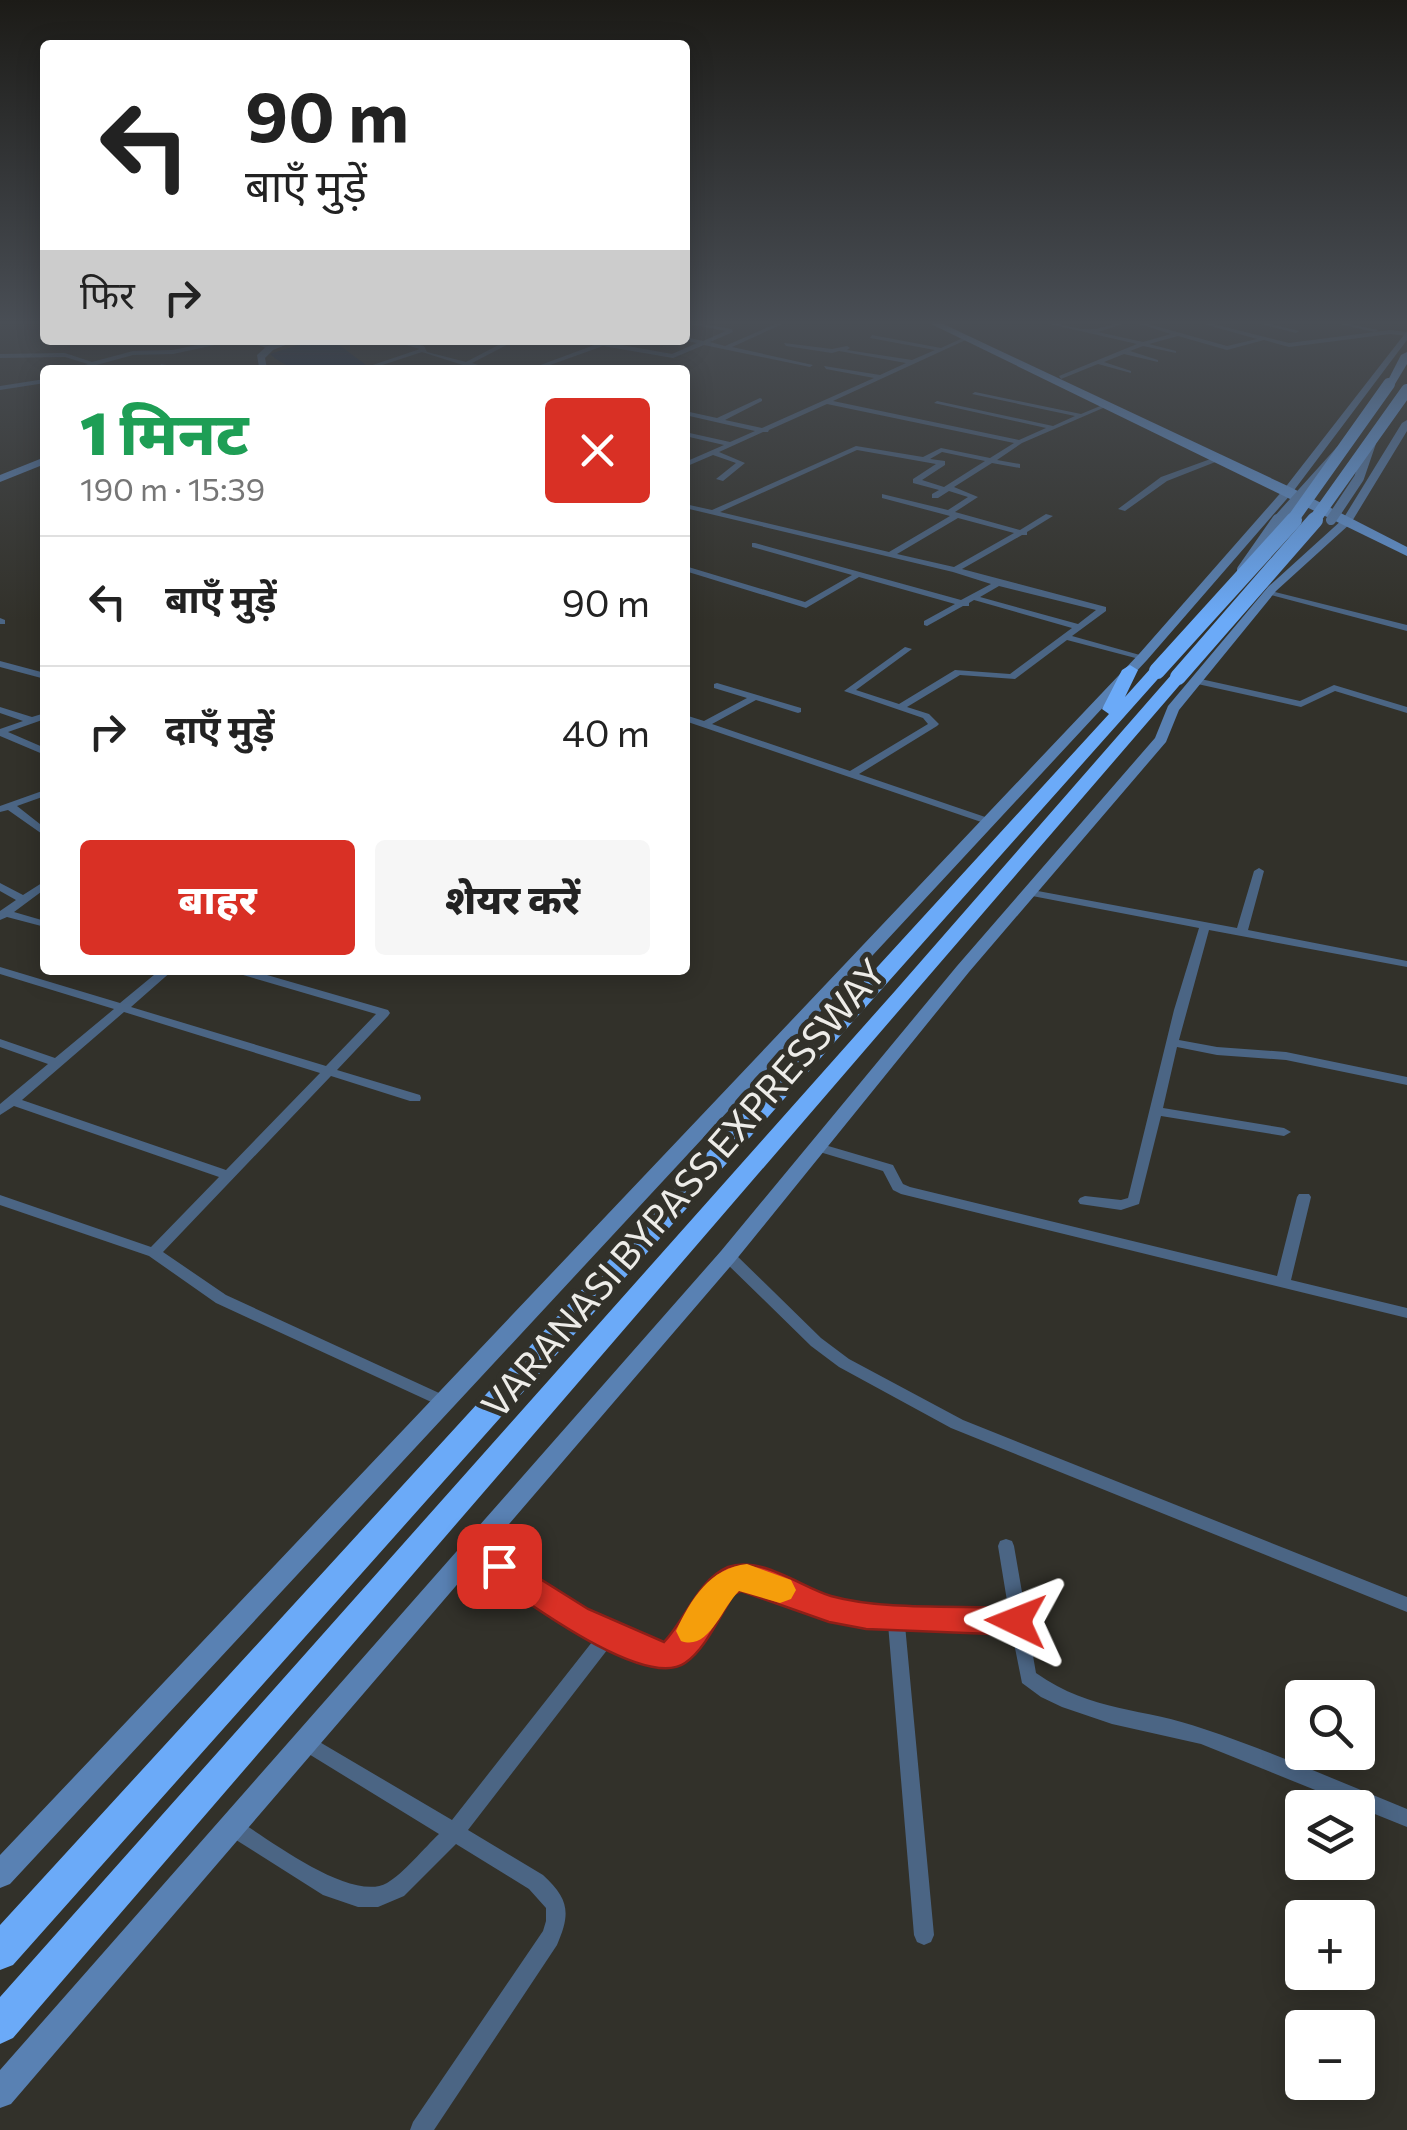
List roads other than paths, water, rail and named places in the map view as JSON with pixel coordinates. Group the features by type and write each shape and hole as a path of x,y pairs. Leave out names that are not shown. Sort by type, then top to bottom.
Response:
{"highway":[{"name":"VARANASI BYPASS EXPRESSWAY","path":"0,2025 1118,748 1161,671 1305,507 1361,421"},
{"name":"VARANASI BYPASS EXPRESSWAY","path":"0,1952 1088,746 1318,517 1385,421"},
{"path":"1118,748 1173,708"}],"main road":[{"path":"1141,421 1288,490 1339,520 1407,552"},
{"path":"1153,421 1246,466 1256,476"}],"street":[{"path":"725,421 766,431"},
{"path":"690,463 787,421"},
{"path":"921,421 1020,442"},
{"path":"1024,421 1050,427"},
{"path":"922,493 948,489 1020,442 1064,421"},
{"path":"1161,671 1288,490 1347,421"},
{"path":"0,1876 990,822 1161,671 1270,592 1306,558 1339,520 1407,423"},
{"path":"690,435 733,445"},
{"path":"1339,520 1372,440"},
{"path":"714,512 856,448 942,464 916,481 935,491"},
{"path":"926,459 941,450 1017,466"},
{"path":"715,453 740,463 720,479"},
{"path":"1122,509 1164,479 1218,459"},
{"path":"0,479 40,462"},
{"path":"890,555 974,497 948,489"},
{"path":"885,496 1024,533"},
{"path":"690,507 956,570 1104,610 1012,676 958,672 899,708"},
{"path":"956,570 1049,516"},
{"path":"755,545 966,604"},
{"path":"690,570 806,605 860,573"},
{"path":"927,623 966,604 998,582"},
{"path":"1270,592 1407,628"},
{"path":"976,598 1080,628"},
{"path":"1065,638 1161,671 1301,704 1334,688 1407,710"},
{"path":"850,775 934,724 926,716 849,690 908,649"},
{"path":"0,664 40,675"},
{"path":"0,2094 728,1256 1028,892 1161,739 1173,708 1161,671"},
{"path":"716,686 798,710"},
{"path":"704,725 755,697"},
{"path":"0,710 33,720"},
{"path":"0,732 40,718"},
{"path":"690,720 990,822"},
{"path":"0,732 40,750"},
{"path":"5,807 40,795"},
{"path":"5,807 40,830"},
{"path":"1242,932 1259,871"},
{"path":"0,886 23,900"},
{"path":"2,915 40,888"},
{"path":"1028,892 1407,964"},
{"path":"2,915 40,923"},
{"path":"1086,1201 1121,1206 1134,1202 1205,924"},
{"path":"1,972 415,1098"},
{"path":"0,1111 161,975"},
{"path":"154,1253 384,1013 254,975"},
{"path":"0,1043 58,1063"},
{"path":"1173,1043 1286,1056 1407,1082"},
{"path":"13,1101 228,1176"},
{"path":"1156,1110 1284,1132"},
{"path":"818,1147 888,1168 898,1187 906,1191 1407,1312"},
{"path":"1283,1283 1304,1197"},
{"path":"0,1200 154,1253 220,1298 445,1402"},
{"path":"728,1256 816,1342 858,1371 957,1424 1407,1606"},
{"path":"1006,1546 1028,1677 1040,1688 1095,1713 1172,1726 1202,1736 1407,1818"},
{"path":"474,1549 577,1618 652,1654 673,1654 723,1585 738,1577 760,1581 829,1609 896,1617 1016,1621"},
{"path":"896,1617 924,1935"},
{"path":"232,1827 330,1888 358,1898 378,1897 397,1889 454,1832 609,1634"},
{"path":"306,1742 536,1882 558,1908 559,1919 550,1938 421,2130"}]}
